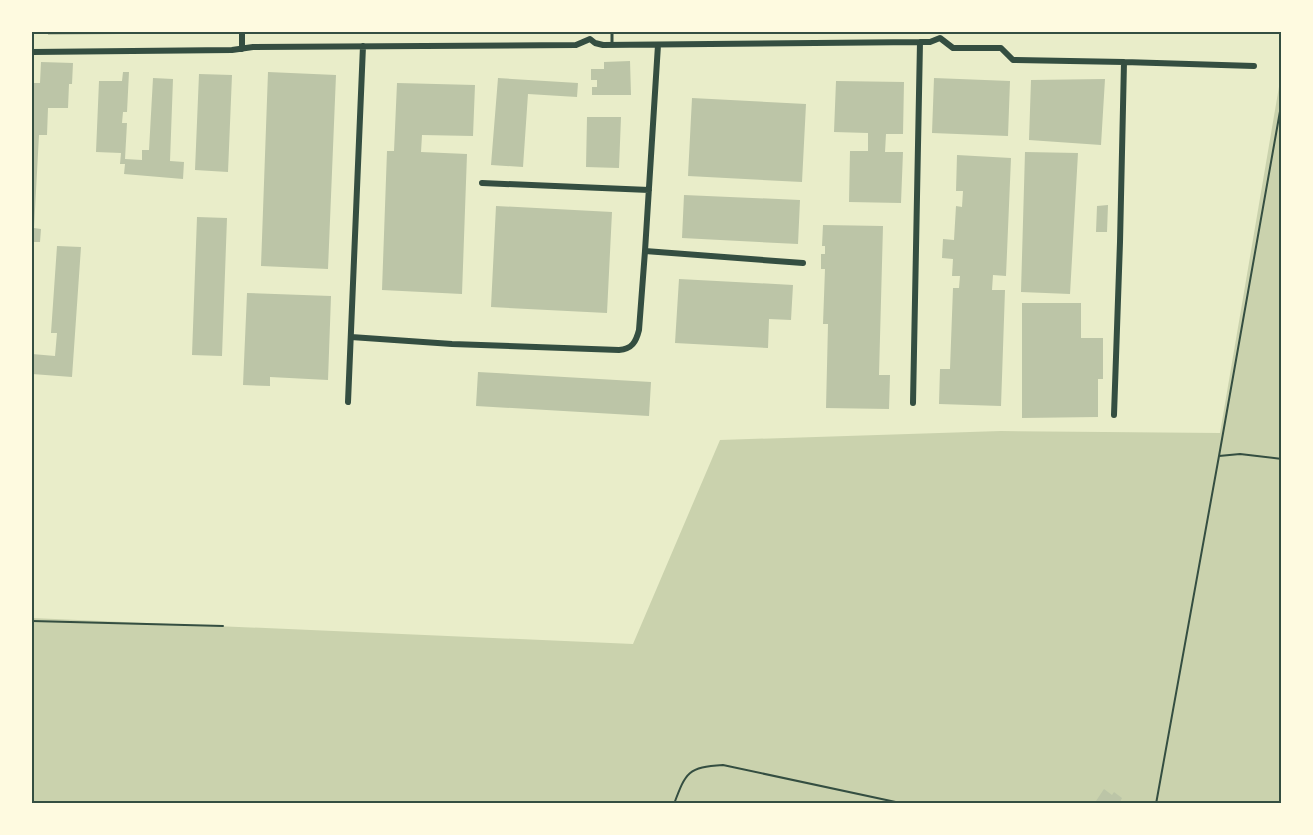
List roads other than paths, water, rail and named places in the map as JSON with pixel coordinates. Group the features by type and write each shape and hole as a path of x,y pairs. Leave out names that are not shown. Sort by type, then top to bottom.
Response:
{"street":[{"path":"242,32 242,49"},
{"path":"32,52 232,50 253,47 576,45 588,35 595,43 612,45 920,42 942,36 953,48 1001,48 1013,60 1254,66"},
{"path":"913,403 920,42"},
{"path":"351,338 625,350 632,346 639,330 658,45"},
{"path":"348,402 363,46"},
{"path":"1114,415 1124,62"},
{"path":"482,183 649,190"},
{"path":"645,251 803,263"}],"lane":[{"path":"612,32 612,45"}]}
